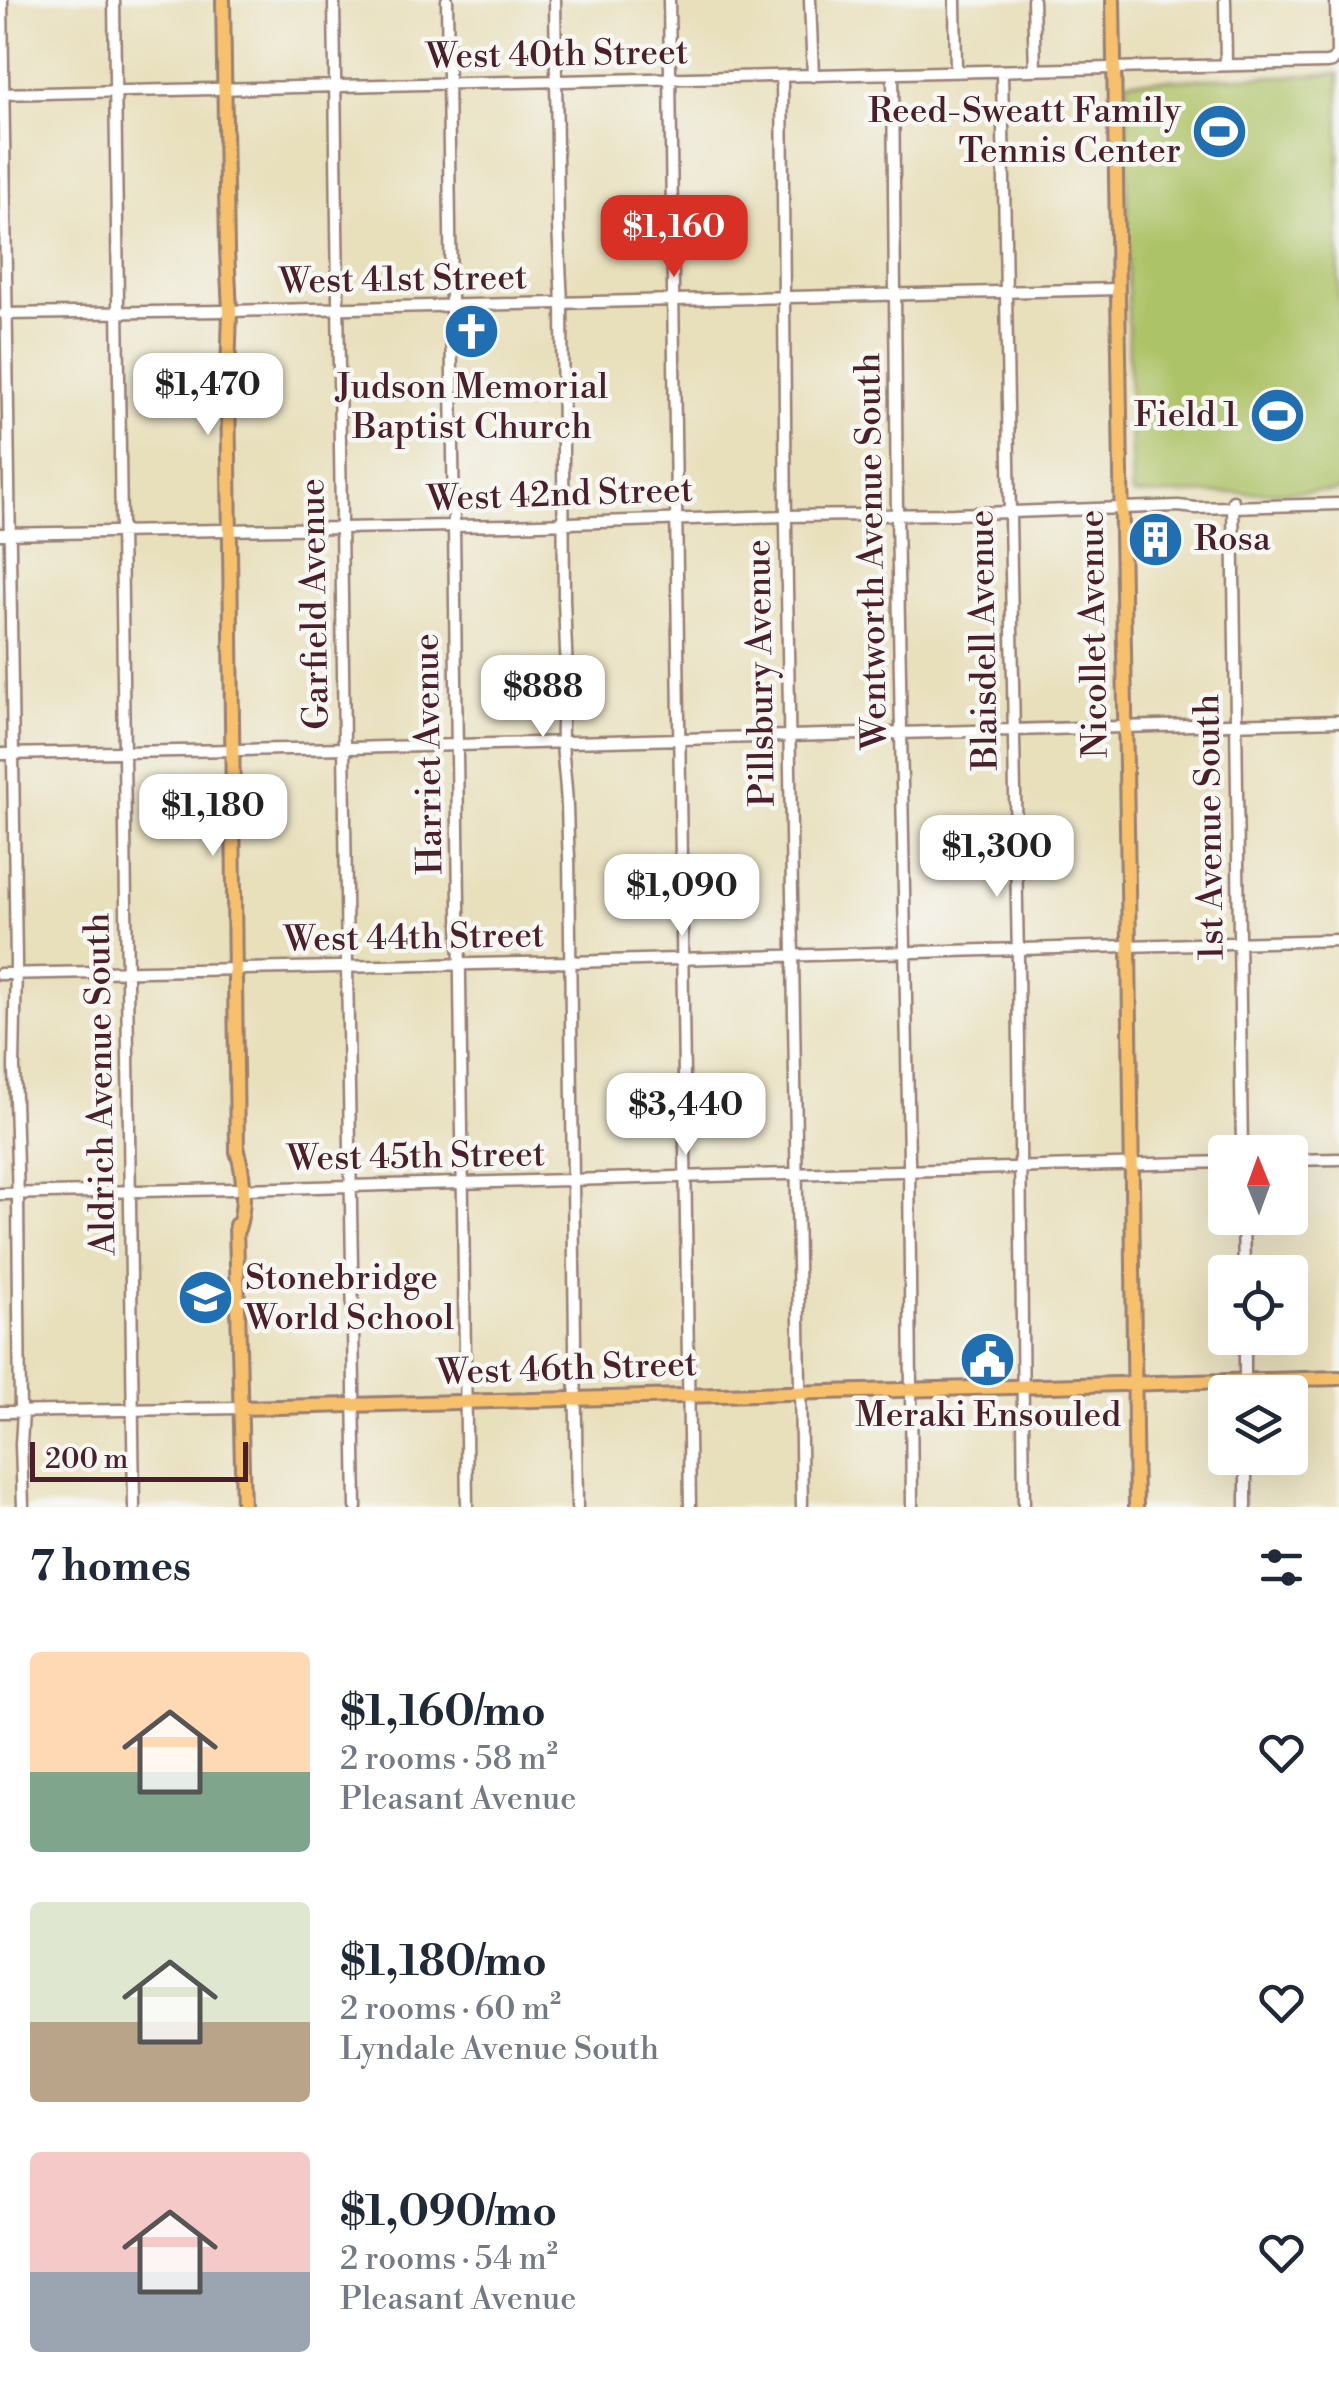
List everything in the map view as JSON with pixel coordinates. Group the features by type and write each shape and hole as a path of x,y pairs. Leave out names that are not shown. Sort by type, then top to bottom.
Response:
{"main road":[{"path":"223,0 238,1152 234,1163 240,1220 244,1507"},
{"name":"Nicollet Avenue","path":"1113,0 1136,1507"},
{"name":"West 46th Street","path":"1308,1381 1339,1378"},
{"name":"West 46th Street","path":"241,1408 1135,1384 1208,1386"}],"street":[{"path":"2,0 5,534 13,753 14,1067 23,1507"},
{"name":"Aldrich Avenue South","path":"114,0 134,1507"},
{"name":"Garfield Avenue","path":"334,0 356,1507"},
{"name":"Harriet Avenue","path":"447,0 467,1507"},
{"path":"556,0 569,703 566,742 570,766 566,786 577,1507"},
{"path":"669,0 690,1507"},
{"path":"810,0 812,76"},
{"path":"955,0 956,72"},
{"path":"1033,0 1034,70"},
{"path":"1225,0 1226,65"},
{"name":"West 40th Street","path":"2,94 1326,63 1335,59 1336,54 1336,0"},
{"name":"Blaisdell Avenue","path":"1002,71 1024,1507"},
{"name":"Wentworth Avenue South","path":"893,74 912,1507"},
{"name":"Pillsbury Avenue","path":"782,77 802,1507"},
{"name":"West 41st Street","path":"3,314 1118,289"},
{"name":"West 42nd Street","path":"5,534 897,516 1339,501"},
{"name":"1st Avenue South","path":"1233,504 1242,1135"},
{"path":"0,754 1339,722"},
{"name":"West 44th Street","path":"0,974 906,954 1339,940"},
{"path":"1308,1160 1339,1159"},
{"name":"West 45th Street","path":"0,1194 1208,1163"},
{"name":"West 46th Street","path":"0,1412 241,1408"},
{"path":"1246,1475 1246,1507"}],"green space":[{"path":"1339,74 1339,491 1132,495 1127,81"}],"place":[{"name":"Reed-Sweatt Family Tennis Center","path":"1220,131"},
{"name":"Judson Memorial Baptist Church","path":"472,331"},
{"name":"Field 1","path":"1277,415"},
{"name":"Rosa","path":"1155,539"},
{"name":"Stonebridge World School","path":"206,1298"},
{"name":"Meraki Ensouled","path":"988,1359"}]}
